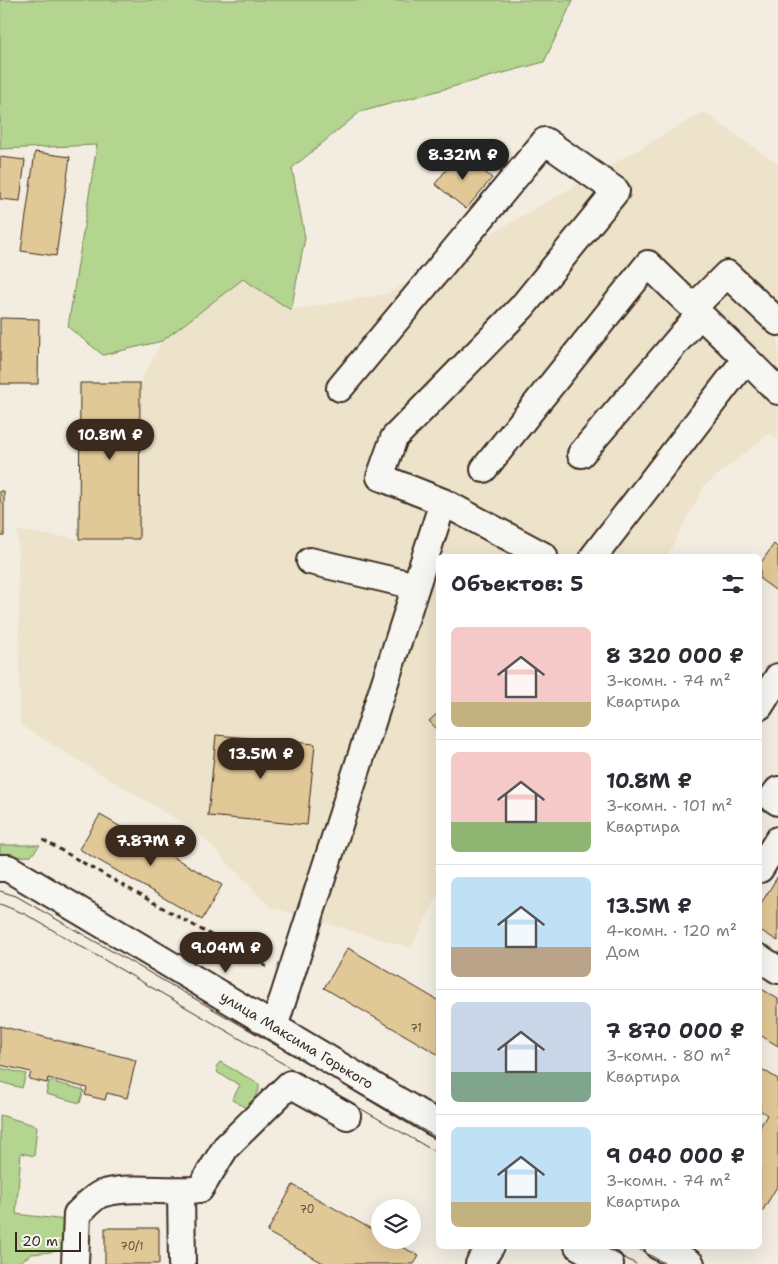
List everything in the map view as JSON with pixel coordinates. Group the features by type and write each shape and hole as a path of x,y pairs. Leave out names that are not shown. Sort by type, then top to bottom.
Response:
{"street":[{"path":"340,388 545,141 616,191 522,307 394,438 380,477 443,502 540,554"},
{"path":"484,469 648,264 778,391"},
{"path":"581,454 727,274 778,322"},
{"path":"596,554 746,359"},
{"path":"274,1027 443,502"},
{"path":"310,561 416,586"},
{"path":"762,703 778,677"},
{"path":"778,790 772,798 778,802"},
{"path":"762,866 778,840"},
{"name":"улица Максима Горького","path":"0,868 8,868 436,1123"},
{"path":"762,959 778,970"},
{"path":"75,1264 77,1214 100,1195 126,1190 181,1192 200,1189 226,1147 290,1084 347,1116"},
{"path":"181,1192 182,1264"},
{"path":"479,1264 489,1249"},
{"path":"583,1249 610,1264"},
{"path":"664,1249 691,1264"}],"path":[{"path":"43,840 290,979"}],"shaded area":[{"path":"703,112 778,164 778,439 770,433 704,486 668,554 436,554 436,899 411,948 270,907 199,833 20,725 18,531 79,539 139,539 140,383 162,341 243,279 291,310 387,294"}],"green space":[{"path":"0,0 573,0 544,62 360,112 292,168 305,238 291,310 243,279 162,341 103,355 68,327 97,145 0,149"},
{"path":"0,845 40,845 31,856 0,857"},
{"path":"220,1062 259,1084 259,1090 248,1109 232,1100 240,1085 218,1073 216,1067"},
{"path":"0,1068 26,1074 22,1088 0,1082"},
{"path":"49,1081 84,1090 80,1103 46,1094"},
{"path":"0,1115 37,1126 34,1156 21,1153 16,1214 66,1220 65,1246 59,1251 32,1254 16,1264 0,1264"}],"building":[{"path":"35,152 70,157 56,256 21,251"},
{"path":"460,152 492,178 466,209 435,184"},
{"path":"0,157 25,160 20,201 0,199"},
{"path":"0,318 39,319 38,384 0,384"},
{"path":"80,383 140,383 139,539 79,539"},
{"path":"0,491 4,491 4,536 0,536"},
{"path":"774,544 778,548 778,592 762,580 762,561"},
{"path":"436,715 436,728 429,721"},
{"path":"216,735 315,744 307,825 208,816"},
{"path":"100,815 222,885 202,920 79,849"},
{"path":"778,876 778,941 762,931 762,902"},
{"path":"348,948 436,999 436,1053 324,988"},
{"path":"762,989 778,999 778,1046 762,1036"},
{"path":"0,1026 136,1060 127,1098 107,1093 105,1100 85,1095 87,1088 48,1078 47,1083 29,1079 31,1072 0,1065"},
{"path":"762,1069 778,1079 778,1113 776,1117 778,1118 778,1185 762,1212 762,1124 767,1115 762,1111"},
{"path":"293,1185 371,1229 371,1249 406,1249 419,1256 414,1264 325,1264 267,1232"},
{"path":"105,1228 159,1228 159,1264 105,1264"}],"tram line":[{"path":"0,891 16,896 436,1137"},
{"path":"0,904 25,914 436,1152"},
{"path":"608,1249 636,1264"},
{"path":"638,1249 666,1264"}]}
